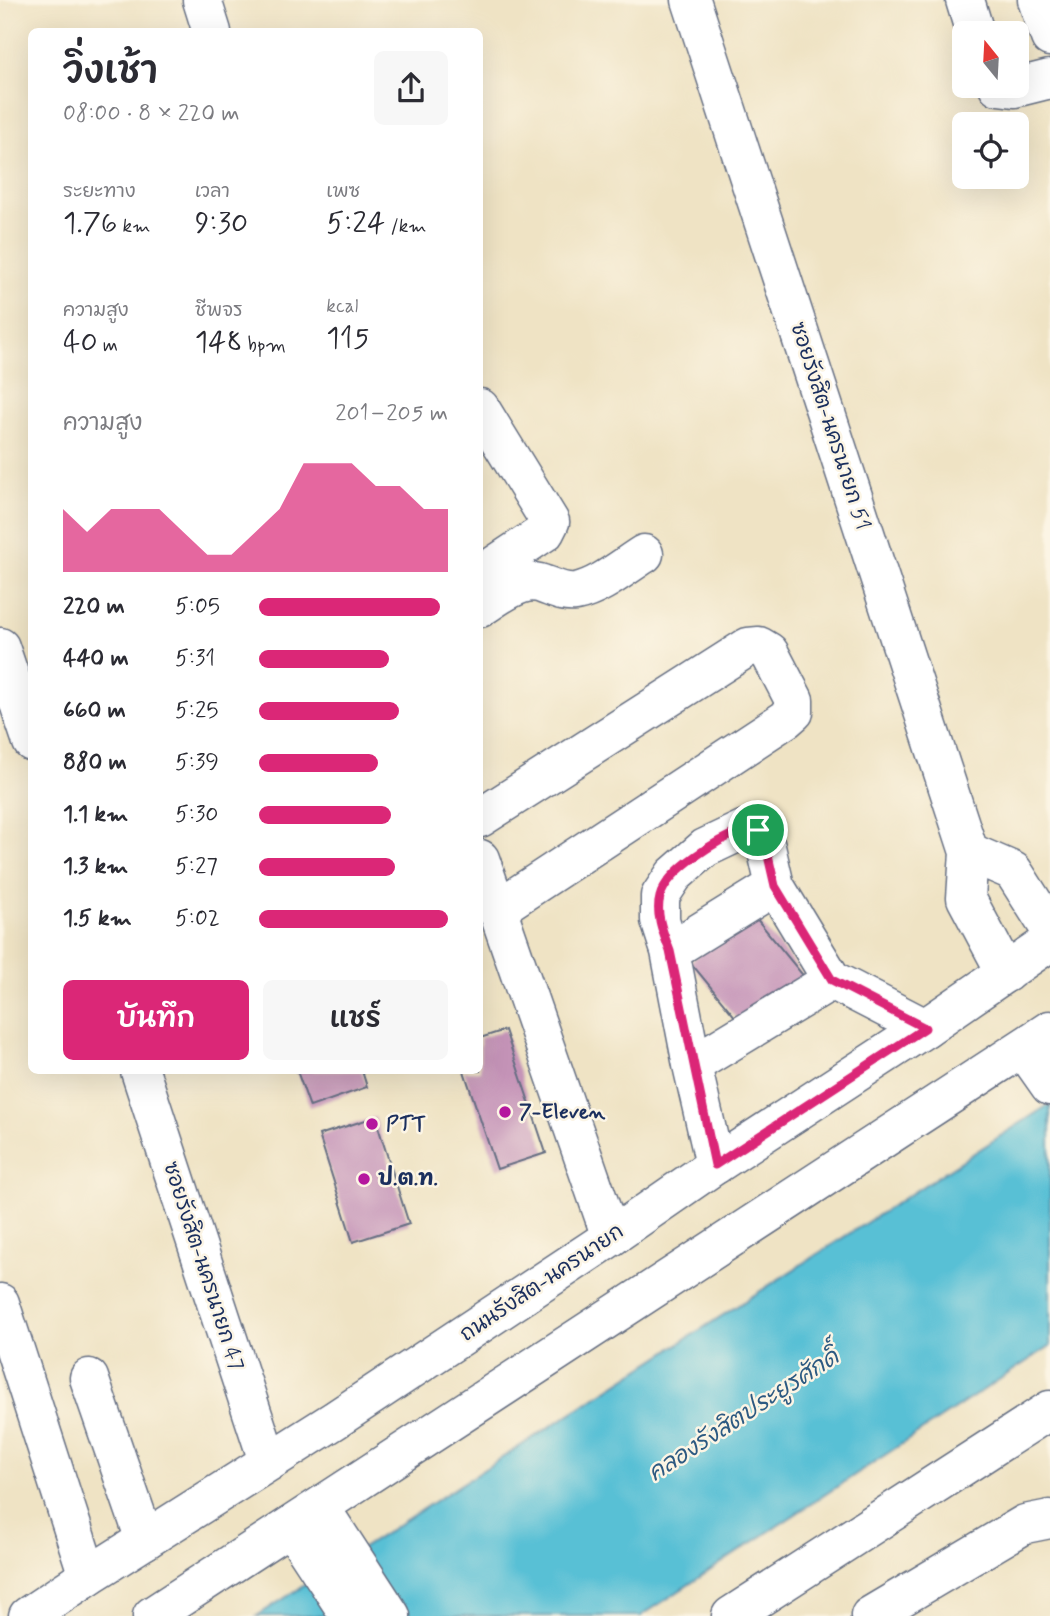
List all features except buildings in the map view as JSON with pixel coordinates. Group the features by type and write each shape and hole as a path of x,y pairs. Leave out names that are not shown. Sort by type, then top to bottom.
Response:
{"street":[{"path":"202,0 211,28"},
{"name":"ซอยรังสิต-นครนายก 51","path":"691,0 969,852 966,898 1006,973"},
{"path":"965,0 971,21"},
{"path":"1037,0 1050,37"},
{"path":"1029,85 1050,79"},
{"path":"483,413 550,522 545,532 483,573"},
{"path":"483,606 513,588 537,582 561,592 589,588 644,554"},
{"path":"483,816 748,647 759,646 769,652 794,700 794,712 786,719 496,910"},
{"path":"0,647 28,730"},
{"path":"715,1165 670,951 660,920 660,896 674,875 705,848 745,829 758,830 766,847 775,886 832,980 925,1028"},
{"path":"969,852 1013,871 1050,929"},
{"path":"483,869 611,1237"},
{"path":"670,951 775,886"},
{"name":"ถนนรังสิต-นครนายก","path":"29,1616 335,1420 1050,942"},
{"path":"692,1065 832,980"},
{"path":"152,1616 315,1530 1037,1040 1049,1084"},
{"name":"ซอยรังสิต-นครนายก 47","path":"141,1074 268,1461"},
{"path":"0,1303 88,1576"},
{"path":"89,1378 145,1540"},
{"path":"731,1616 1050,1410"},
{"path":"877,1614 1025,1524 1050,1519"},
{"path":"315,1530 350,1616"},
{"path":"315,1530 391,1616"}],"water":[{"name":"คลองรังสิตประยูรศักดิ์","path":"1050,1104 1050,1346 641,1616 257,1616"}],"place":[{"name":"7-Eleven","path":"505,1112"},
{"name":"PTT","path":"372,1124"},
{"name":"ป.ต.ท.","path":"364,1179"}],"route":[{"path":"745,829 758,830 766,847 775,886 832,980 925,1028 715,1165 670,951 660,920 660,896 674,875 705,848 745,829"}]}
